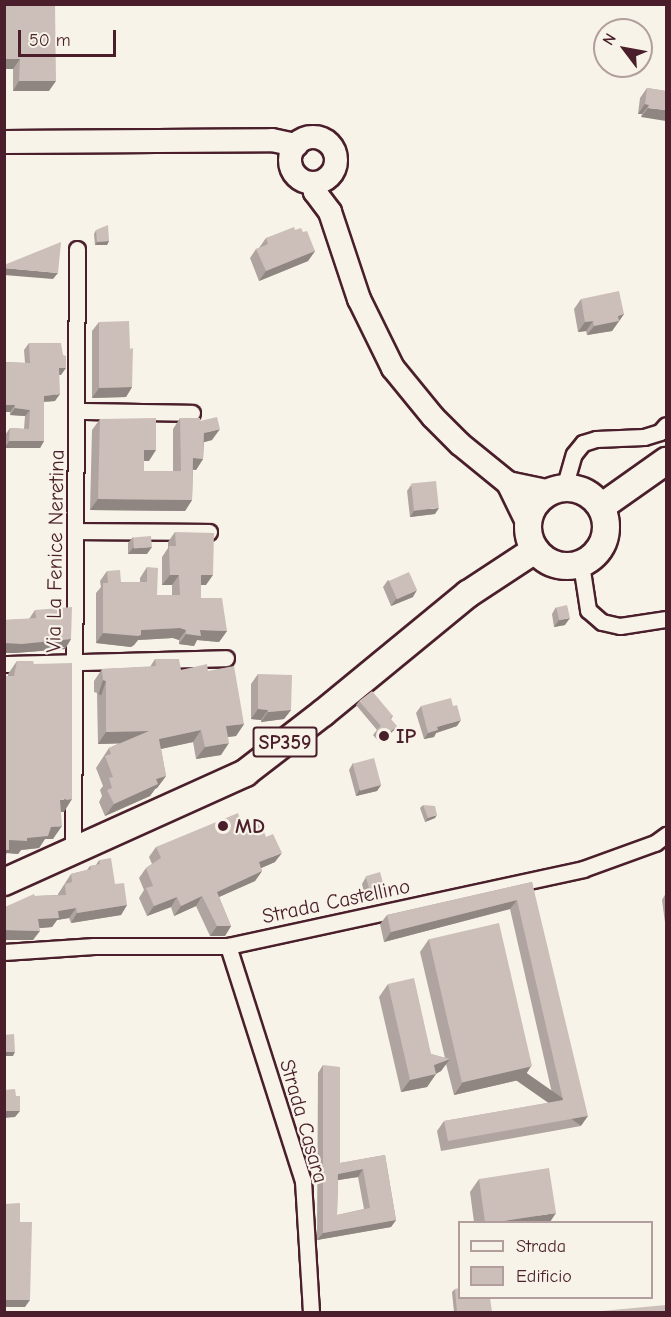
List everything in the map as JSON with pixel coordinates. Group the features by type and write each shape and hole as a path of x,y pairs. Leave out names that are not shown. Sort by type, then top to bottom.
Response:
{"main road":[{"path":"601,507 666,461"},
{"path":"557,490 585,492 601,507 606,529 604,540 591,558 569,567 556,565 544,559 535,550 529,537 528,524 532,511 540,500 557,490"},
{"name":"SP359","path":"4,882 245,772 323,713 468,594 535,550"}],"street":[{"path":"316,137 330,144 336,158 333,173 320,181 306,183 293,174 290,159 296,145 302,140 316,137"},
{"path":"4,142 272,140 296,145"},
{"path":"320,181 315,192 330,212 359,299 393,368 433,417 460,444 508,483 528,524"},
{"name":"Via La Fenice Neretina","path":"73,852 78,411 77,249"},
{"path":"78,411 192,413"},
{"path":"508,483 557,490 574,454 583,443 644,437 660,432 666,425"},
{"path":"76,531 209,532"},
{"path":"581,564 588,610 602,622 620,626 666,619"},
{"path":"4,664 226,658"},
{"name":"Strada Castellino","path":"4,952 94,946 228,946 583,869 655,843 666,835"},
{"name":"Strada Casara","path":"228,946 303,1180 311,1312"}],"building":[{"path":"4,4 55,4 56,81 19,81 20,59 4,59"},
{"path":"647,88 666,91 666,110 648,108 649,105 645,104"},
{"path":"108,225 109,241 97,242 96,230"},
{"path":"294,227 295,230 301,228 303,232 307,231 315,251 266,271 256,249 268,244 266,238"},
{"path":"61,242 58,273 4,268 4,265"},
{"path":"619,291 624,314 618,316 619,321 594,326 593,321 585,322 581,299"},
{"path":"129,321 130,349 133,348 132,387 99,388 99,322"},
{"path":"29,343 61,343 63,355 66,356 66,368 59,368 60,394 44,396 44,441 9,441 10,428 29,429 30,410 15,408 15,405 4,405 4,362 30,363"},
{"path":"217,417 220,429 204,433 203,459 193,458 192,500 98,499 100,419 156,418 156,450 144,450 144,471 181,471 180,418 200,418 200,421"},
{"path":"436,481 439,508 414,510 411,484"},
{"path":"175,532 214,533 213,575 201,575 201,598 222,598 227,631 200,630 201,636 186,634 186,630 180,628 141,630 141,635 138,636 103,633 103,583 108,583 107,571 120,570 121,582 147,582 147,567 158,568 157,595 180,595 179,575 170,575 169,546 176,546"},
{"path":"151,536 152,547 134,549 133,538"},
{"path":"409,572 417,590 397,599 389,581"},
{"path":"567,605 570,618 559,620 556,607"},
{"path":"72,607 71,639 22,644 4,643 4,620 36,618 35,610"},
{"path":"155,659 179,659 181,670 207,664 208,671 234,666 244,724 226,726 229,743 205,747 201,730 159,739 166,776 156,779 158,784 114,804 107,790 112,788 109,778 113,777 105,756 111,754 109,748 149,731 106,732 106,681 103,680 102,669 156,666"},
{"path":"17,661 33,661 34,664 72,663 72,799 60,800 62,826 51,827 48,836 27,838 27,841 9,840 9,850 4,850 4,676 14,676"},
{"path":"258,674 292,675 291,710 268,712 268,710 258,709"},
{"path":"372,691 393,716 390,718 397,726 383,738 376,731 381,726 359,701"},
{"path":"451,698 453,706 457,705 461,720 437,727 438,730 428,733 421,706"},
{"path":"374,758 381,785 360,791 353,764"},
{"path":"423,805 435,806 437,815 428,818"},
{"path":"238,813 241,823 248,821 249,824 259,819 266,837 273,834 282,853 259,862 262,871 217,892 231,926 217,926 202,896 181,906 177,897 154,906 146,888 153,886 146,868 161,858 156,847"},
{"path":"111,858 115,884 124,883 127,905 77,913 76,908 58,911 59,918 38,919 40,931 4,930 5,907 34,894 35,896 66,895 65,884 72,882 71,874 91,869 90,866 100,864 99,860"},
{"path":"380,872 384,886 370,891 366,876"},
{"path":"532,882 588,1116 448,1141 444,1121 563,1100 517,900 391,932 387,915"},
{"path":"499,923 532,1066 462,1082 429,939"},
{"path":"414,978 431,1054 450,1059 434,1065 436,1074 410,1080 388,984"},
{"path":"14,1034 15,1052 4,1052 4,1035"},
{"path":"323,1065 340,1067 340,1163 385,1155 396,1220 323,1233","holes":["363,1169 370,1208 337,1215 338,1174"]},
{"path":"15,1089 16,1096 20,1096 20,1111 4,1111 4,1090"},
{"path":"549,1168 556,1213 504,1221 485,1221 479,1179"},
{"path":"20,1203 20,1222 32,1222 30,1300 4,1300 4,1204"},
{"path":"458,1288 458,1299 490,1299 492,1312 457,1312 455,1289"},
{"path":"666,1305 666,1312 591,1312"}],"place":[{"name":"IP","path":"384,736"},
{"name":"MD","path":"223,826"}]}
